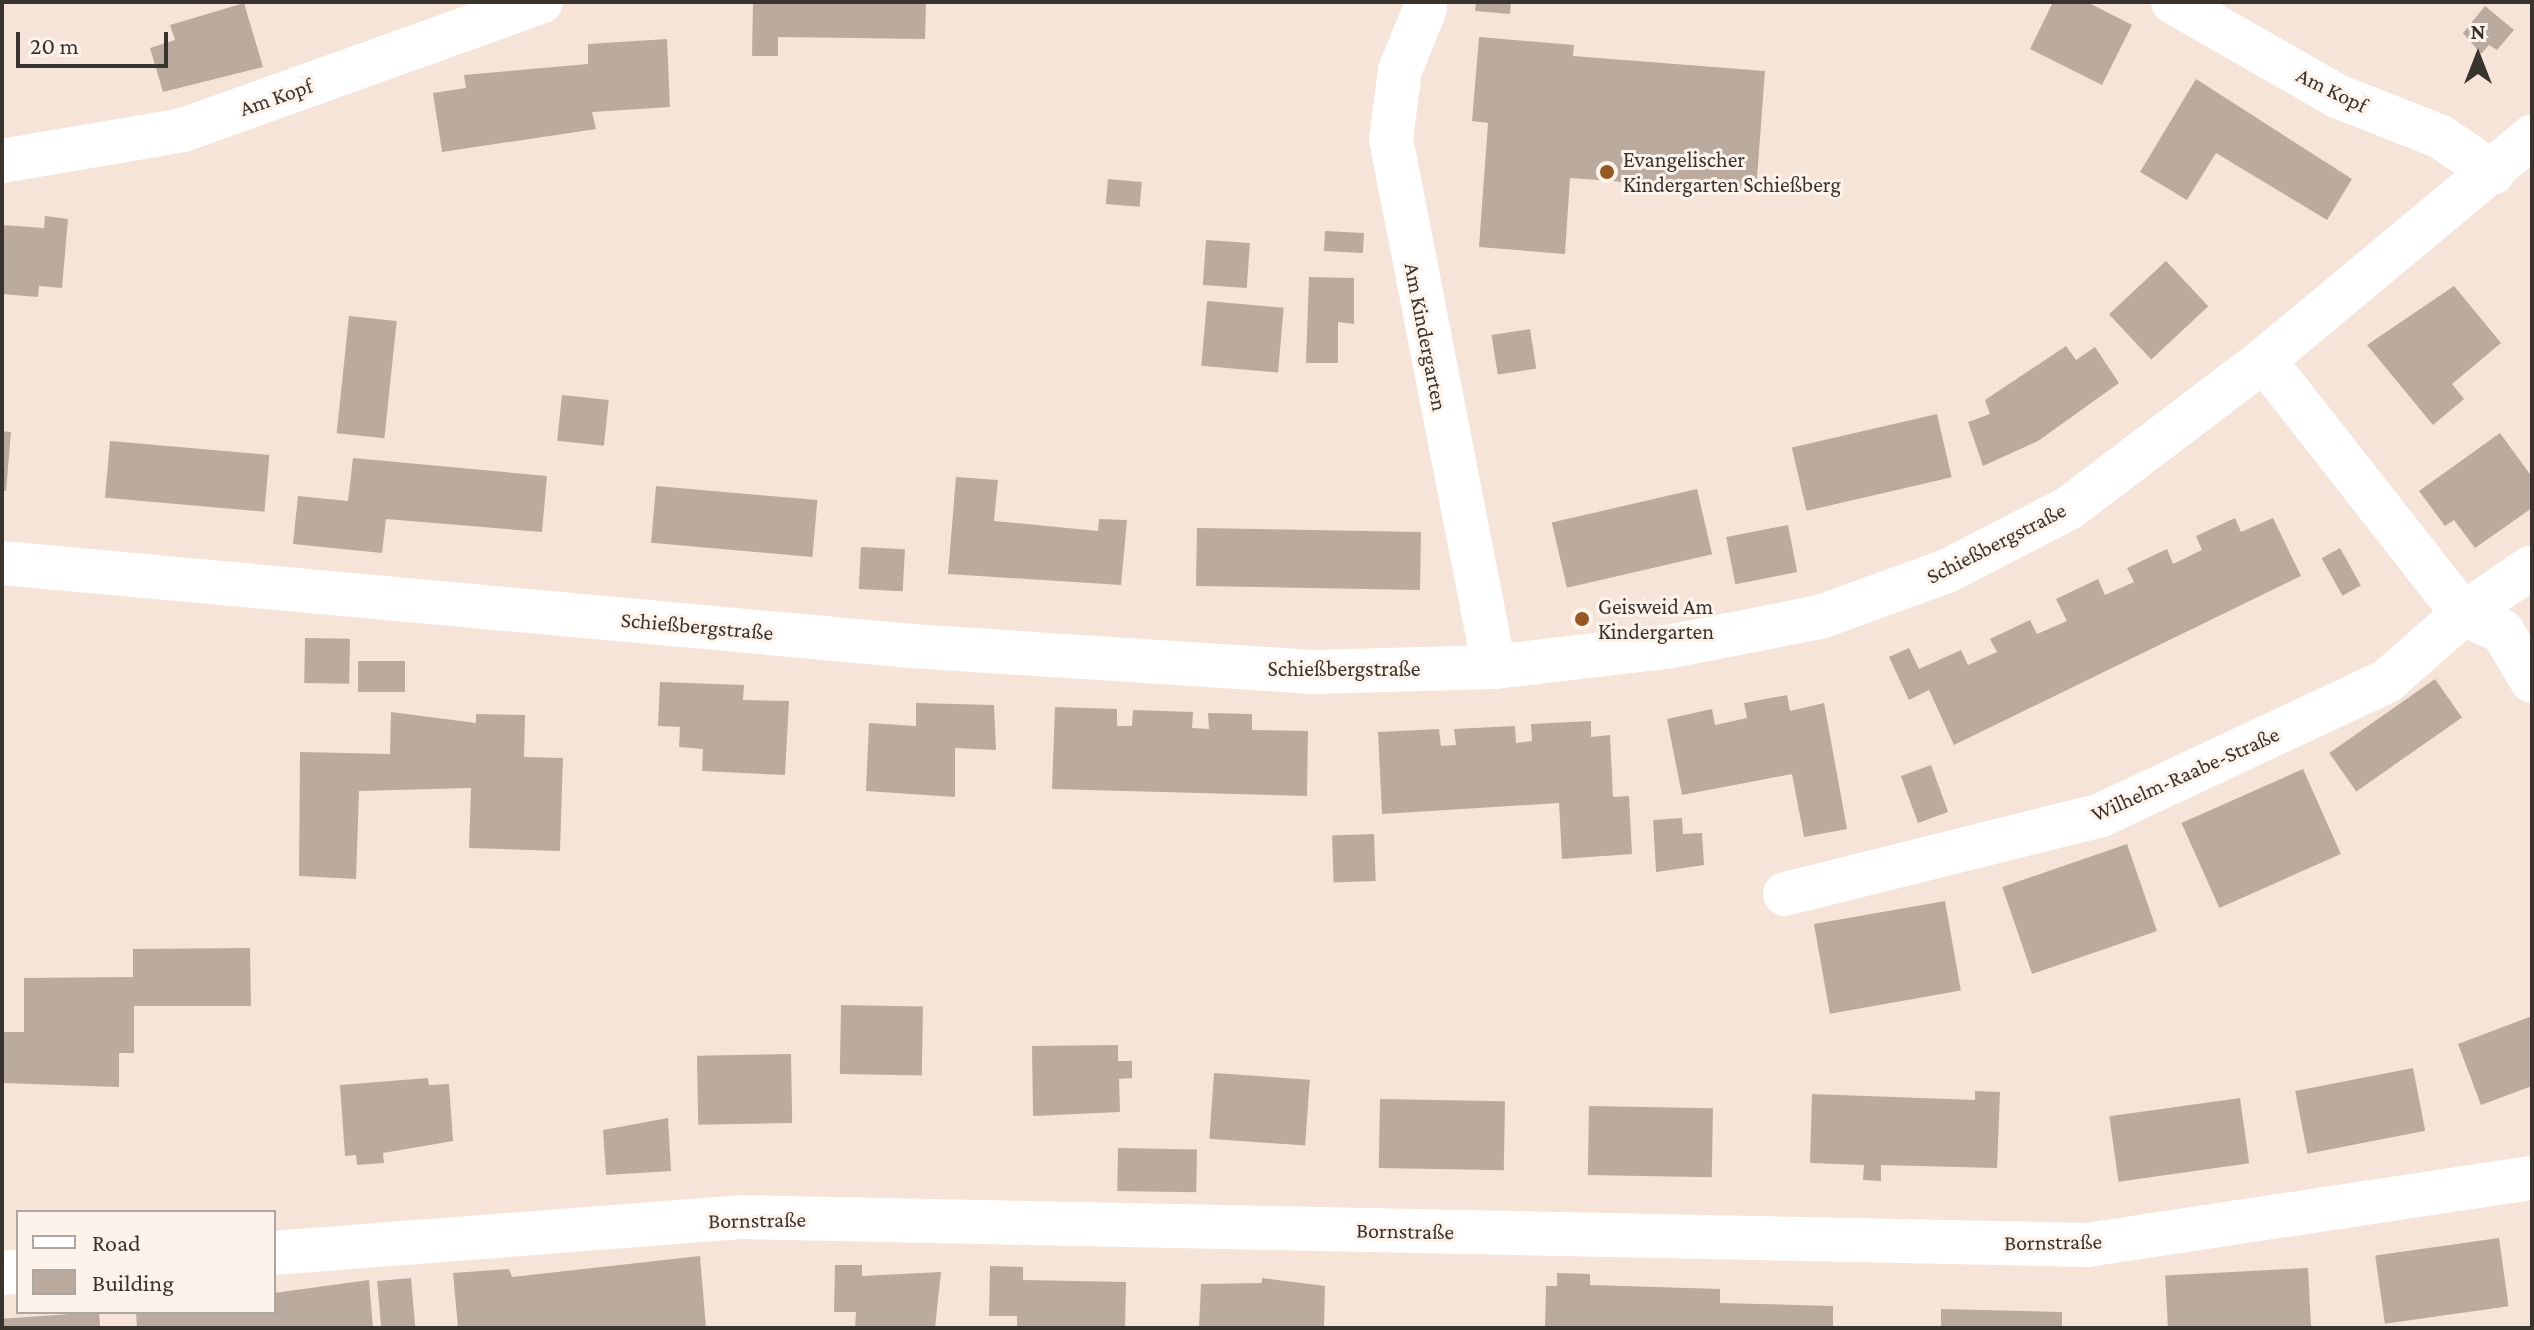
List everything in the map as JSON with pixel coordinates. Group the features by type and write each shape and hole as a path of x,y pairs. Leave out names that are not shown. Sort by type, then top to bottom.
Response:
{"street":[{"name":"Am Kopf","path":"2,161 183,130 541,2"},
{"name":"Am Kopf","path":"2173,2 2337,96 2441,137 2493,173"},
{"name":"Am Kindergarten","path":"1425,9 1400,70 1391,139 1494,667"},
{"name":"Schießbergstraße","path":"2,563 1161,664 1312,672 1494,667 1672,646 1820,617 1947,571 2069,508 2264,360 2493,173 2532,137"},
{"path":"2264,360 2463,614 2502,631 2532,681"},
{"name":"Wilhelm-Raabe-Straße","path":"1785,894 2101,815 2387,681 2463,614 2532,567"},
{"name":"Bornstraße","path":"276,1253 741,1217 2087,1245 2532,1178"}],"building":[{"path":"753,2 926,2 925,39 778,37 778,56 752,56"},
{"path":"1476,2 1511,2 1510,14 1475,11"},
{"path":"2053,2 2087,2 2132,25 2102,85 2030,49"},
{"path":"244,3 263,67 163,92 150,48 175,40 170,25"},
{"path":"2485,6 2514,30 2497,50 2489,45 2481,54 2463,33"},
{"path":"1479,37 1574,45 1573,56 1765,71 1756,192 1570,178 1565,254 1479,247 1488,123 1472,121"},
{"path":"667,39 670,107 592,112 596,129 442,152 433,93 466,88 464,75 588,64 588,44"},
{"path":"2196,79 2352,179 2327,220 2216,153 2187,200 2140,172"},
{"path":"1108,179 1142,182 1140,207 1106,204"},
{"path":"45,216 68,219 62,288 39,286 38,297 2,294 2,225 44,228"},
{"path":"1325,231 1364,233 1363,253 1324,251"},
{"path":"1206,240 1250,243 1247,288 1203,285"},
{"path":"2166,261 2208,306 2151,360 2109,314"},
{"path":"1309,277 1354,278 1354,324 1338,322 1338,363 1306,363"},
{"path":"2454,286 2501,343 2452,384 2464,399 2433,425 2367,345"},
{"path":"1207,301 1284,308 1278,372 1201,366"},
{"path":"349,316 397,321 384,438 337,433"},
{"path":"1530,329 1536,369 1498,375 1491,335"},
{"path":"2066,346 2076,360 2095,347 2119,383 2038,441 1983,466 1968,422 1990,414 1985,400"},
{"path":"562,395 609,400 604,446 557,441"},
{"path":"1937,414 1952,477 1806,511 1792,448"},
{"path":"2,431 11,432 6,491 2,490"},
{"path":"2500,433 2532,477 2532,508 2475,548 2454,520 2445,526 2419,491"},
{"path":"110,441 269,455 264,512 105,498"},
{"path":"353,458 547,476 542,532 386,519 382,553 293,544 298,496 348,501"},
{"path":"956,477 998,480 994,521 1098,531 1099,519 1127,520 1121,585 948,574"},
{"path":"656,486 817,500 812,557 651,543"},
{"path":"1697,489 1712,554 1567,588 1552,523"},
{"path":"2235,518 2241,532 2273,518 2301,576 1954,745 1929,690 1909,700 1889,657 1909,648 1919,669 1961,650 1968,665 1997,652 1990,639 2030,620 2037,634 2067,621 2056,599 2098,579 2105,595 2134,582 2127,568 2167,549 2173,564 2202,550 2196,536"},
{"path":"1788,525 1797,572 1735,584 1726,537"},
{"path":"1197,528 1421,532 1420,590 1196,586"},
{"path":"861,547 905,549 903,591 859,589"},
{"path":"2340,548 2361,586 2342,596 2322,558"},
{"path":"305,638 350,639 349,684 304,683"},
{"path":"358,661 405,661 405,692 358,692"},
{"path":"2435,679 2462,718 2356,791 2329,753"},
{"path":"660,682 744,685 743,700 789,701 785,775 702,771 703,749 679,747 680,727 658,726"},
{"path":"1787,695 1790,711 1824,703 1847,829 1804,837 1792,774 1682,795 1667,719 1712,709 1715,725 1747,718 1744,703"},
{"path":"916,703 994,705 996,750 955,748 955,797 866,791 869,723 916,726"},
{"path":"1055,707 1117,709 1117,726 1132,726 1133,710 1193,712 1192,728 1209,729 1208,713 1252,714 1252,730 1308,731 1307,796 1052,789"},
{"path":"391,712 476,723 476,714 525,715 524,757 563,758 560,851 469,848 471,788 359,791 356,879 299,876 300,752 390,754"},
{"path":"1591,721 1591,737 1610,735 1613,797 1629,796 1632,854 1562,859 1559,803 1382,814 1378,732 1439,729 1441,746 1456,745 1454,729 1515,726 1516,743 1532,741 1531,724"},
{"path":"1931,765 1948,812 1918,823 1901,776"},
{"path":"2303,769 2341,854 2219,908 2181,823"},
{"path":"1682,818 1683,834 1702,833 1704,865 1656,872 1653,820"},
{"path":"1374,834 1376,881 1334,882 1332,835"},
{"path":"2127,844 2157,931 2032,974 2002,887"},
{"path":"1945,901 1961,991 1830,1014 1814,924"},
{"path":"250,948 251,1006 134,1006 134,1053 119,1053 119,1087 2,1083 2,1032 24,1032 24,978 133,977 133,949"},
{"path":"841,1005 923,1006 922,1075 840,1074"},
{"path":"2532,1016 2532,1086 2481,1105 2458,1044"},
{"path":"1118,1045 1118,1061 1132,1061 1132,1078 1119,1079 1120,1112 1033,1116 1032,1046"},
{"path":"791,1054 792,1123 698,1125 697,1056"},
{"path":"2413,1068 2425,1131 2307,1154 2295,1091"},
{"path":"1214,1073 1310,1080 1305,1146 1209,1139"},
{"path":"428,1078 429,1085 449,1084 453,1141 383,1153 384,1163 357,1165 356,1155 345,1156 340,1085"},
{"path":"1975,1091 2000,1092 1997,1168 1881,1165 1881,1181 1863,1180 1864,1165 1810,1163 1812,1094 1975,1100"},
{"path":"2240,1098 2249,1163 2118,1182 2109,1116"},
{"path":"1380,1099 1505,1101 1504,1170 1379,1168"},
{"path":"1589,1106 1713,1108 1712,1177 1588,1175"},
{"path":"668,1118 671,1171 606,1175 603,1130"},
{"path":"1118,1148 1197,1149 1196,1192 1117,1191"},
{"path":"2499,1238 2509,1306 2385,1324 2375,1255"},
{"path":"700,1256 706,1328 458,1328 453,1273 509,1269 512,1277"},
{"path":"835,1265 862,1265 862,1276 941,1272 935,1328 855,1328 856,1312 834,1312"},
{"path":"990,1266 1023,1267 1023,1280 1126,1282 1125,1328 1017,1328 1017,1316 989,1316"},
{"path":"2308,1268 2311,1328 2168,1328 2165,1275"},
{"path":"1557,1273 1590,1274 1590,1285 1720,1289 1720,1303 1833,1306 1833,1328 1545,1328 1546,1286 1557,1286"},
{"path":"411,1278 415,1328 381,1328 377,1281"},
{"path":"1262,1278 1325,1286 1324,1328 1199,1328 1201,1284 1262,1283"},
{"path":"369,1280 373,1328 137,1328 136,1314 276,1314 276,1293"},
{"path":"1941,1309 2062,1312 2062,1328 1941,1328"},
{"path":"99,1314 100,1328 3,1328 2,1319"}],"place":[{"name":"Evangelischer Kindergarten Schießberg","path":"1607,172"},
{"name":"Geisweid Am Kindergarten","path":"1582,619"}]}
